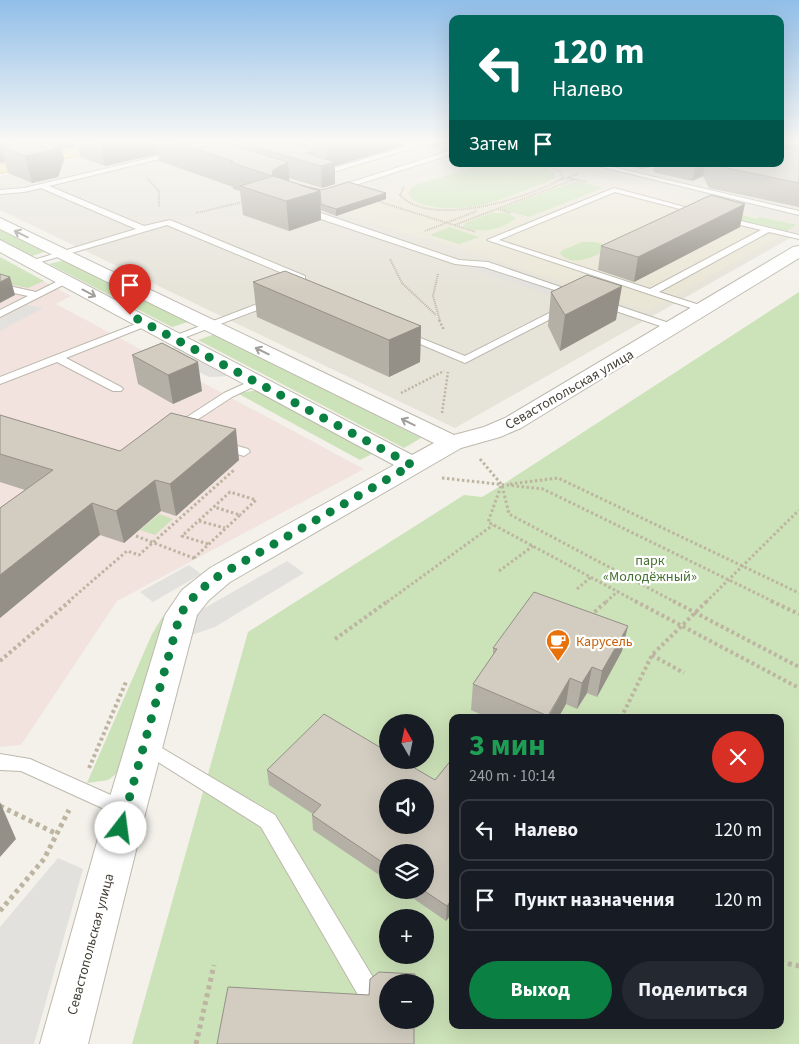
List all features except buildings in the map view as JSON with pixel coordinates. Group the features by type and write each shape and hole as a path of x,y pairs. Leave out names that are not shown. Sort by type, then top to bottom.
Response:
{"street":[{"path":"0,223 208,325 446,432"},
{"path":"0,245 412,465"},
{"name":"Севастопольская улица","path":"64,1044 180,615 188,602 202,588 220,575 412,465 446,432 492,432 513,423 799,251"}],"lane":[{"path":"56,192 144,229"},
{"path":"610,192 491,240 703,309"},
{"path":"621,192 709,214"},
{"path":"711,192 799,213"},
{"path":"294,207 458,262 485,264 586,298 465,360 392,330"},
{"path":"719,217 799,237"},
{"path":"31,262 166,222 304,279 307,288"},
{"path":"651,292 768,229"},
{"path":"0,314 66,280"},
{"path":"0,287 37,295"},
{"path":"174,338 281,298"},
{"path":"594,301 672,328"},
{"path":"0,381 146,323"},
{"path":"58,358 117,389"},
{"path":"189,436 167,434 228,395 257,381"},
{"path":"208,441 244,452"},
{"path":"144,745 268,821 369,992"},
{"path":"0,762 23,764 126,810"}],"path":[{"path":"159,192 160,215 166,222 251,200"},
{"path":"401,192 400,195 404,200 413,205 449,211 485,208"},
{"path":"418,233 529,192"},
{"path":"454,225 542,192"},
{"path":"369,199 496,238"},
{"path":"402,243 393,248 390,260 393,273 408,291 436,315"},
{"path":"445,257 432,286 436,315 450,341 455,356"},
{"path":"400,394 448,369 446,432"},
{"path":"0,661 128,551 139,555 252,454 244,452"},
{"path":"502,485 558,478 799,592"},
{"path":"502,485 488,522 799,688"},
{"path":"502,485 543,489 799,614"},
{"path":"502,485 509,514 799,667"},
{"path":"194,558 256,500 230,492 182,536 208,544"},
{"path":"214,507 240,514"},
{"path":"623,714 652,655 799,510"},
{"path":"199,520 225,528"},
{"path":"335,639 493,525"},
{"path":"499,571 533,546"},
{"path":"577,589 591,577"},
{"path":"586,620 618,591"},
{"path":"652,655 684,672"},
{"path":"0,911 44,859 80,790 127,680"},
{"path":"0,806 57,834"},
{"path":"784,963 799,966"},
{"path":"196,1044 214,965"}],"shaded area":[{"path":"0,192 799,192 799,233 455,428 0,210"},
{"path":"379,192 660,192 799,226 648,311 426,237 422,239 328,208"},
{"path":"0,257 71,296 56,304 364,469 117,601 21,745 0,747"},
{"path":"483,265 563,292 553,296 473,269"},
{"path":"27,305 43,308 0,331 0,319"},
{"path":"174,346 231,376 209,377 167,356"},
{"path":"287,561 304,573 215,627 189,636 194,614"},
{"path":"189,565 201,574 153,602 140,592"},
{"path":"58,858 83,869 34,1044 0,1044 0,927"}],"green space":[{"path":"409,192 521,192 493,202 466,208 427,206 420,204 408,194"},
{"path":"547,192 594,192 529,217 500,209"},
{"path":"492,213 507,213 516,218 498,228 477,230 464,227 465,223"},
{"path":"743,215 756,219 760,217 797,225 787,231 737,219"},
{"path":"450,227 479,237 459,244 430,235"},
{"path":"0,228 47,251 32,256 0,240"},
{"path":"582,242 595,242 605,245 605,251 576,261 570,260 560,253"},
{"path":"0,257 44,281 28,288 0,282"},
{"path":"65,260 188,322 172,327 49,264"},
{"name":"парк «Молодёжный»","path":"799,292 799,1044 132,1044 248,632 464,495 482,497 502,485"},
{"path":"215,334 421,438 404,448 198,340"},
{"path":"260,390 376,452 360,460 237,393"},
{"path":"159,514 173,519 155,535 140,530"},
{"path":"163,616 164,624 120,771 108,780 87,783 152,634"}],"place":[{"name":"Карусель","path":"558,662"}],"route":[{"path":"121,828 180,615 188,602 202,588 220,575 412,465 130,315"}]}
